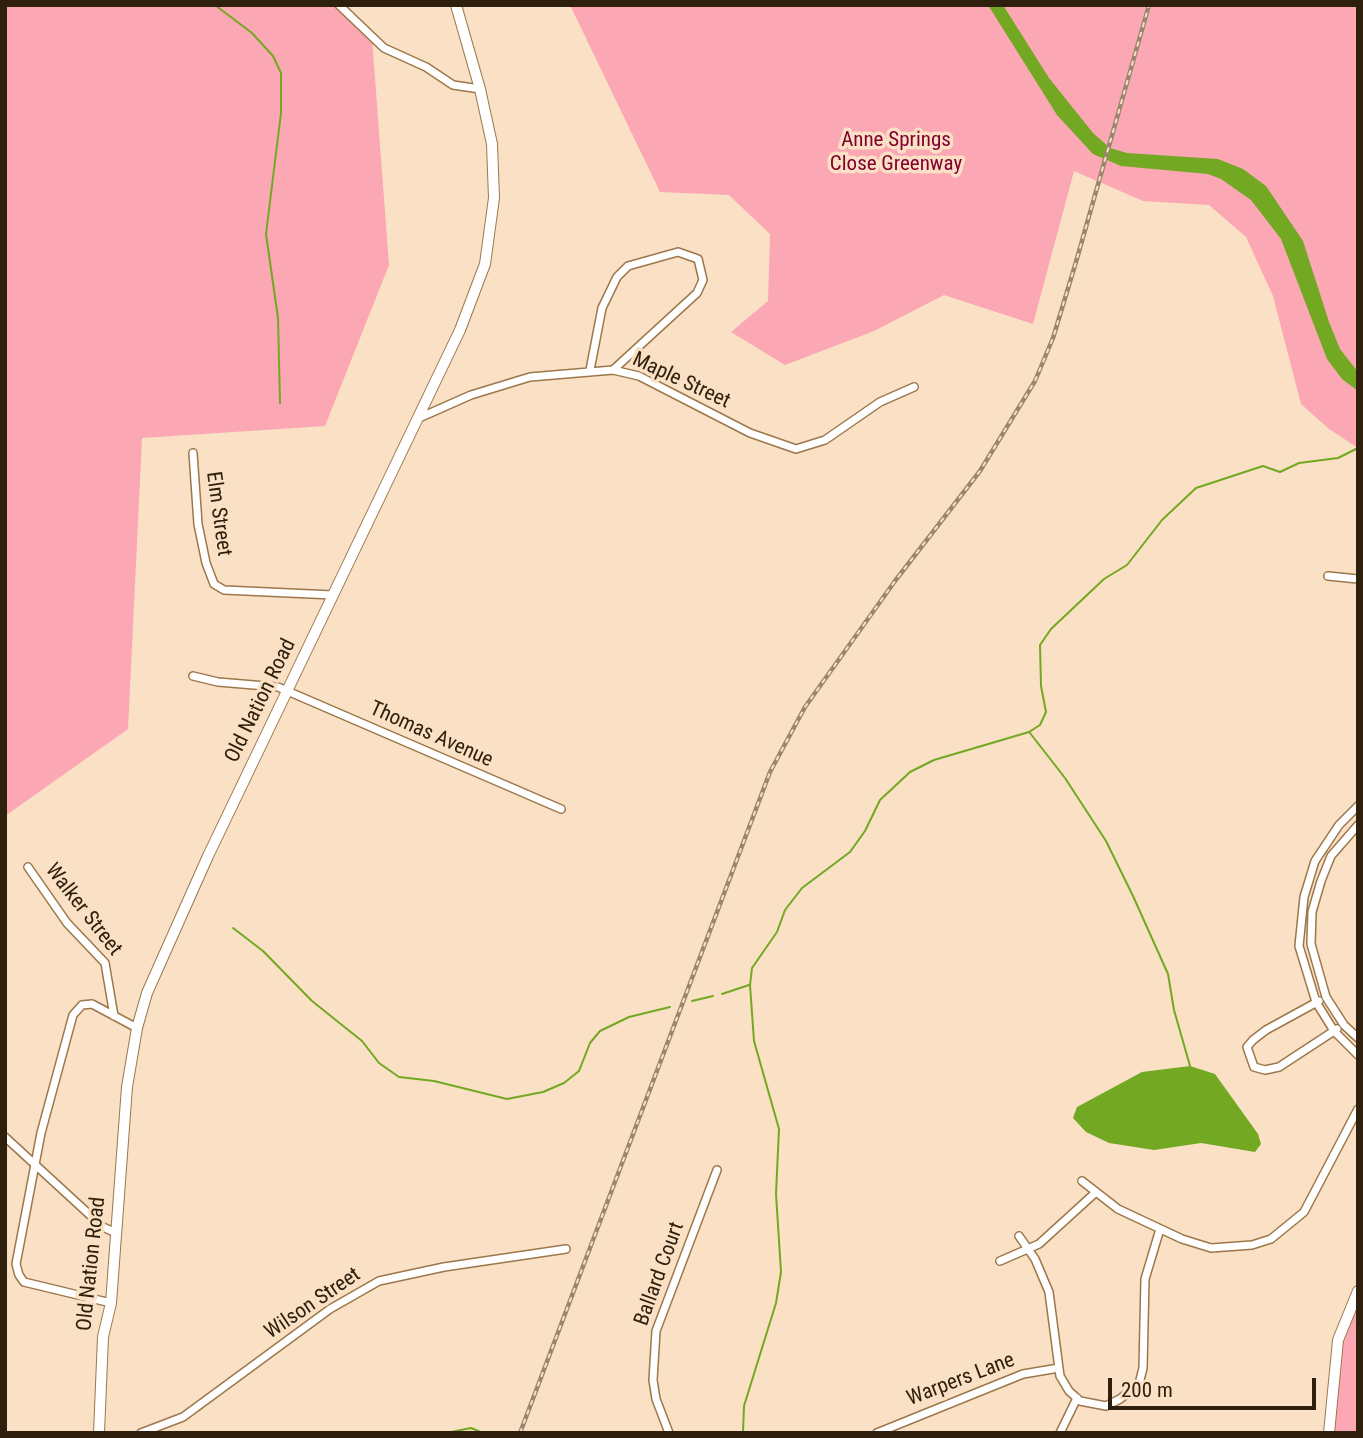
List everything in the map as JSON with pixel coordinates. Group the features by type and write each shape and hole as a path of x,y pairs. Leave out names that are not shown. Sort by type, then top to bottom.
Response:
{"main road":[{"name":"Old Nation Road","path":"99,1433 103,1337 111,1303 127,1087 137,1028 166,945 419,418 477,291 490,241 494,173 492,144 480,89 456,5"},
{"path":"1329,1433 1338,1340 1358,1291"}],"street":[{"path":"339,5 390,52 426,67 453,85 480,89"},
{"path":"590,370 602,308 617,277 628,266 678,252 698,259 704,280 697,293 613,370"},
{"name":"Maple Street","path":"419,418 471,396 530,377 613,370 639,376 750,433 796,449 825,440 880,402 914,387"},
{"name":"Elm Street","path":"193,453 198,524 206,563 214,584 223,590 333,595"},
{"path":"1328,576 1358,579"},
{"name":"Thomas Avenue","path":"193,676 218,682 268,684 288,691 561,809"},
{"path":"1358,806 1339,825 1315,861 1301,911 1299,946 1315,1002 1334,1031 1358,1055"},
{"path":"1358,825 1331,856 1312,912 1311,944 1325,997 1344,1025 1358,1038"},
{"name":"Walker Street","path":"28,867 66,923 105,963 114,1016"},
{"path":"1301,911 1312,912"},
{"path":"1325,997 1253,1040 1247,1047 1254,1067 1265,1070 1279,1067 1344,1025"},
{"path":"111,1303 39,1287 21,1280 16,1264 48,1102 74,1015 88,1003 137,1028"},
{"path":"1082,1181 1094,1193 1118,1209 1160,1229 1211,1248 1231,1249 1271,1239 1304,1213 1358,1109"},
{"path":"5,1137 103,1227 116,1233"},
{"name":"Ballard Court","path":"669,1433 653,1380 656,1331 717,1170"},
{"path":"1000,1261 1029,1250 1064,1223 1094,1193"},
{"path":"1019,1236 1029,1250 1049,1292 1059,1368 1069,1391 1077,1398 1094,1405 1106,1406 1139,1384 1143,1368 1145,1279 1160,1229"},
{"name":"Wilson Street","path":"141,1433 183,1417 330,1309 379,1281 566,1249"},
{"name":"Warpers Lane","path":"877,1433 1023,1374 1059,1368"},
{"path":"1060,1433 1077,1398"}],"green space":[{"path":"5,5 339,5 372,38 389,265 325,426 142,438 128,729 5,816"},
{"name":"Anne Springs Close Greenway","path":"570,5 1358,5 1358,448 1329,429 1301,404 1273,296 1246,237 1209,205 1143,201 1074,171 1033,324 944,295 874,331 785,365 731,332 768,301 770,234 729,195 660,192"},
{"path":"1358,1291 1358,1433 1329,1433 1335,1362"}],"shaded area":[{"path":"988,5 1003,5 1049,78 1093,133 1110,148 1127,153 1218,159 1243,169 1266,186 1303,241 1340,349 1358,372 1358,391 1342,379 1327,359 1281,239 1251,200 1221,179 1208,174 1121,166 1093,154 1057,115"},
{"path":"1190,1066 1215,1074 1258,1134 1261,1144 1255,1152 1201,1143 1154,1150 1109,1143 1086,1132 1073,1118 1077,1107 1142,1072"}],"waterway":[{"path":"215,5 252,33 273,56 281,73 281,113 266,234 278,318 280,403"},
{"path":"743,1433 744,1406 776,1303 781,1272 776,1194 779,1129 754,1041 750,985 752,968 777,932 785,910 802,888 850,852 865,831 880,800 910,772 934,760 1029,732 1040,725 1046,712 1041,686 1040,645 1051,629 1104,579 1127,565 1162,520 1196,488 1263,466 1280,472 1299,463 1338,458 1358,448"},
{"path":"1030,733 1065,778 1106,841 1133,896 1168,974 1174,1010 1190,1066"},
{"path":"233,928 263,951 312,1001 362,1041 379,1063 399,1077 434,1081 507,1099 543,1092 564,1083 579,1071 590,1043 600,1031 629,1017 670,1007"},
{"path":"722,994 749,985"},
{"path":"692,1001 713,996"},
{"path":"446,1433 471,1428 483,1433"}],"railway":[{"path":"520,1433 770,772 805,707 895,581 980,471 1035,381 1053,338 1149,5"}]}
